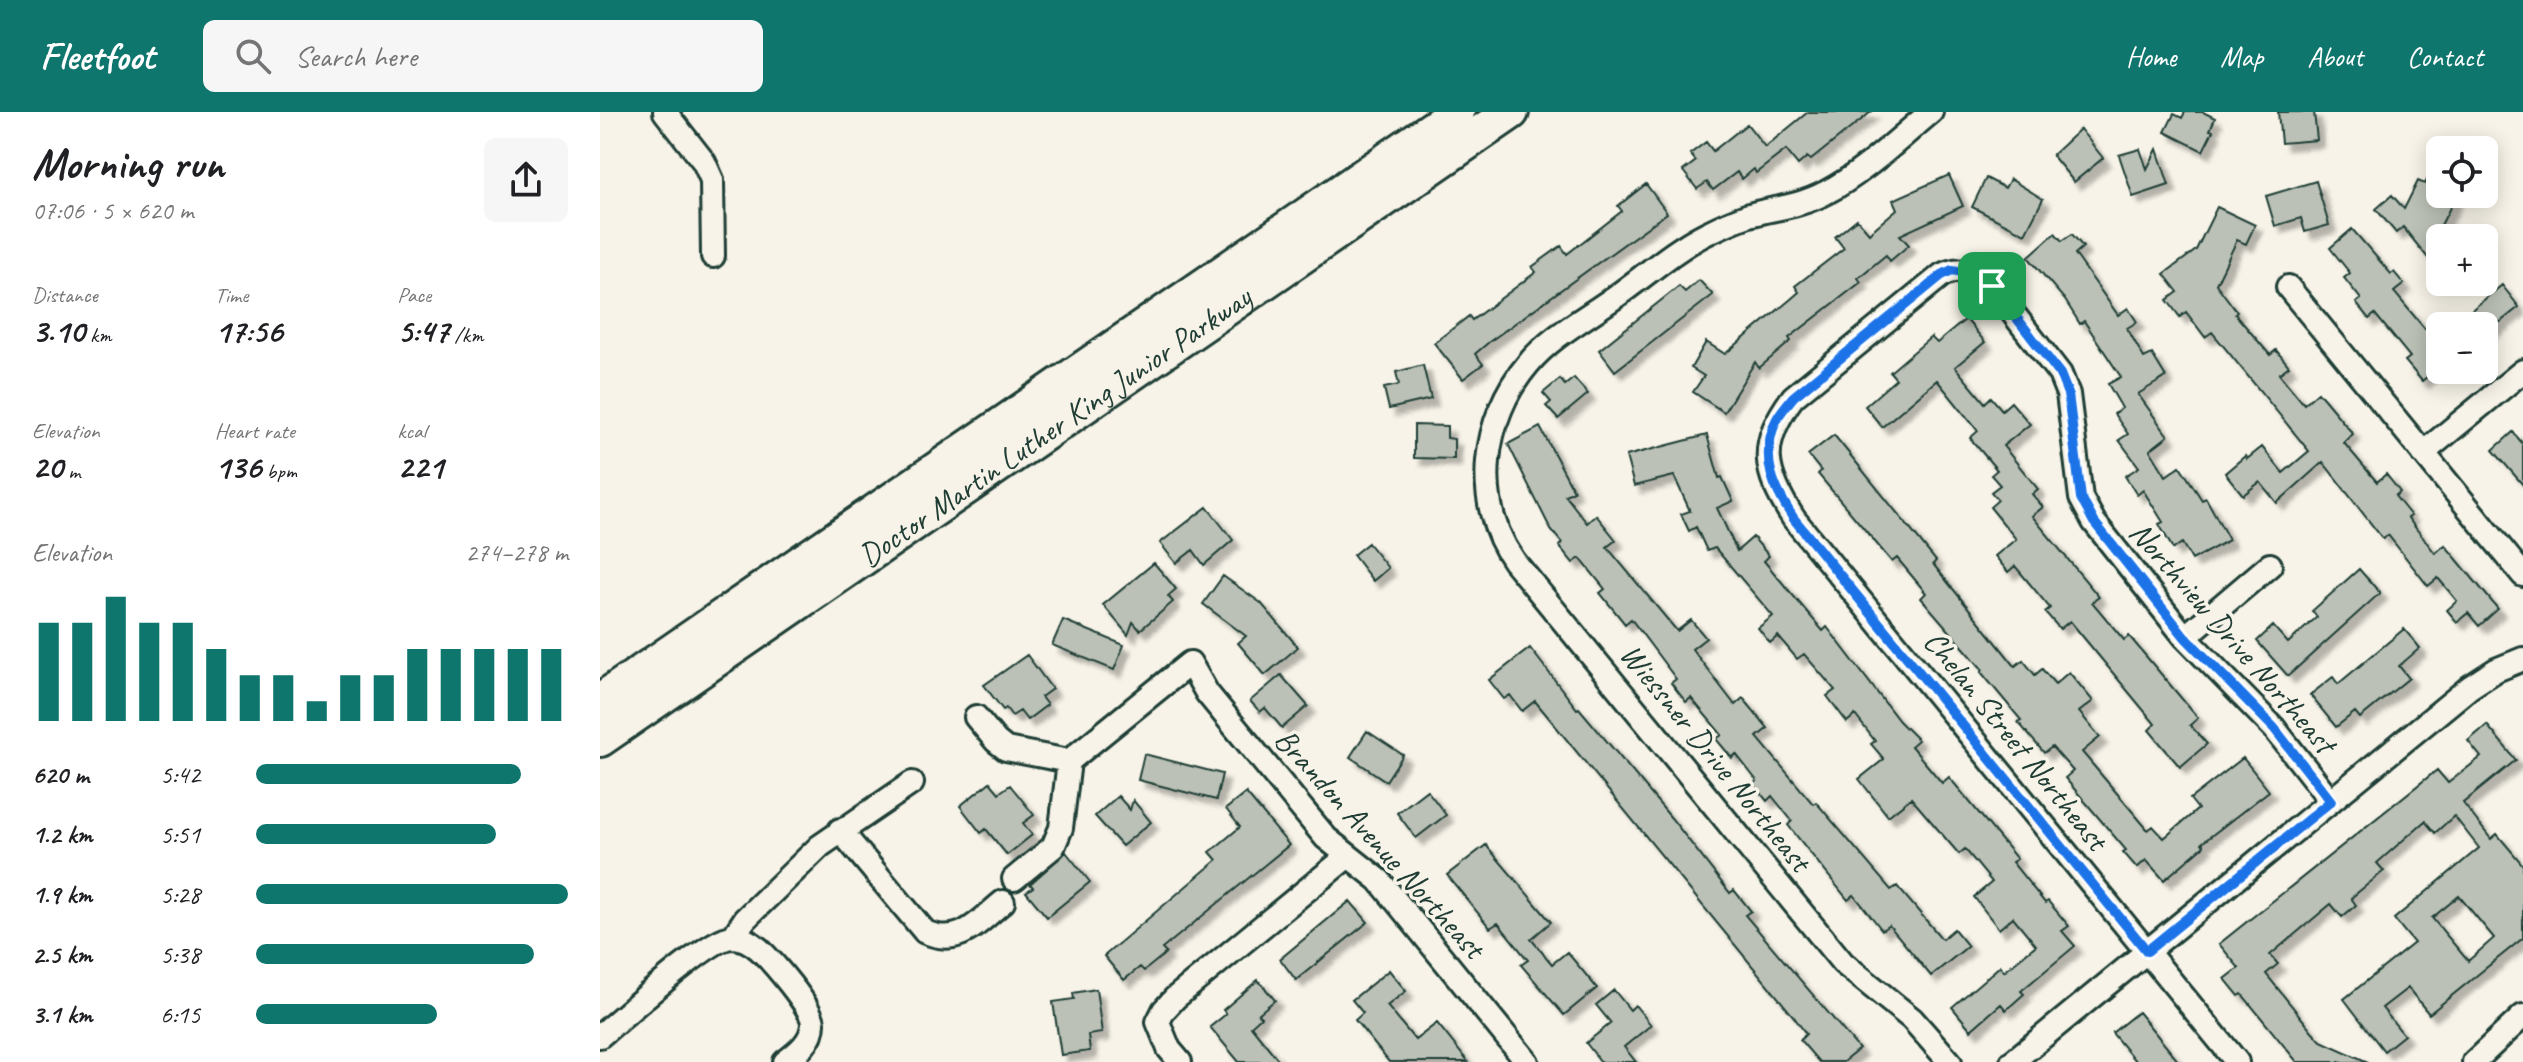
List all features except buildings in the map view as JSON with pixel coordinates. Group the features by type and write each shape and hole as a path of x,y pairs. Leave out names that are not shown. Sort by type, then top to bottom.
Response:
{"highway":[{"name":"Doctor Martin Luther King Junior Parkway","path":"600,701 1457,112"},
{"name":"Doctor Martin Luther King Junior Parkway","path":"600,739 1511,112"}],"street":[{"path":"665,112 704,162 712,180 713,256"},
{"name":"Wiessner Drive Northeast","path":"1931,112 1839,186 1802,204 1750,215 1703,235 1563,334 1529,363 1513,385 1502,406 1487,461 1492,519 1502,544 1514,561 1843,963 1912,1019 1950,1062"},
{"name":"Northview Drive Northeast","path":"1769,447 1775,421 1793,397 1942,275 1952,270 1979,275 1992,286 2060,374 2068,394 2081,498 2094,522 2185,637 2274,728 2331,801"},
{"path":"2288,287 2523,575"},
{"path":"2423,453 2523,371"},
{"name":"Chelan Street Northeast","path":"1769,447 1769,467 1776,492 1794,519 2237,1062"},
{"path":"2185,637 2270,565"},
{"path":"2012,1062 2470,687 2496,670 2523,659"},
{"name":"Brandon Avenue Northeast","path":"1069,761 1190,663 1207,693 1326,838 1379,880 1527,1062"},
{"path":"976,717 1006,749 1069,761 1061,828 1053,847 1014,879"},
{"path":"600,1036 707,948 733,937 752,911 840,830 912,783"},
{"path":"840,830 925,932 951,938 964,933 1003,902"},
{"path":"1180,1062 1165,1041 1158,1022 1164,1010 1348,856"},
{"path":"733,937 749,942 759,950 808,1010 813,1024 808,1039 785,1062"},
{"path":"2474,1062 2523,1016"}],"route":[{"path":"1952,270 1963,270 1979,275 1992,286 2060,374 2068,394 2081,498 2094,522 2185,637 2274,728 2331,801 2147,951 1794,519 1776,492 1769,467 1769,447 1775,421 1793,397 1942,275 1952,270"}]}
